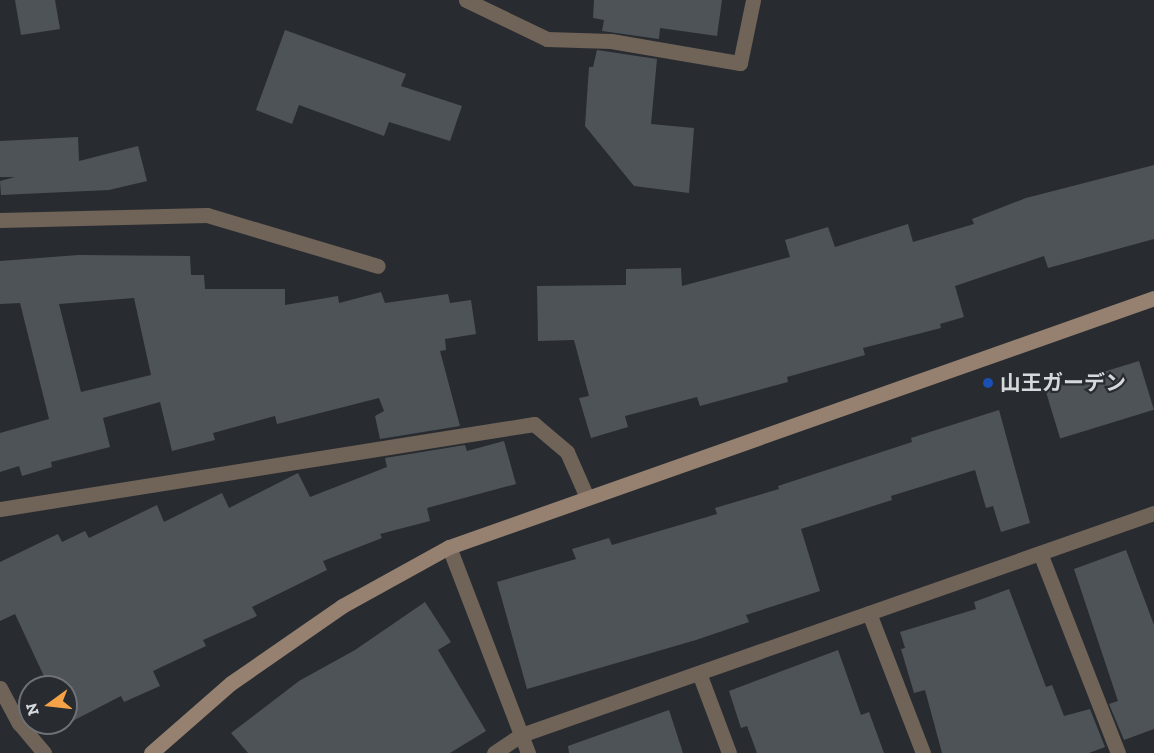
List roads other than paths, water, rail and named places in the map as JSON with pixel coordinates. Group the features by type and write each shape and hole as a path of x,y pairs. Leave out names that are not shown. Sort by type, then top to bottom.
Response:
{"street":[{"path":"466,0 547,39 611,40 740,63 753,0"},
{"path":"0,220 207,215 378,266"},
{"path":"151,753 231,683 342,606 448,547 586,495 1154,298"},
{"path":"0,509 534,424 567,452 586,495"},
{"path":"494,753 521,735 1154,513"},
{"path":"448,547 528,753"},
{"path":"1040,553 1118,753"},
{"path":"869,613 923,753"},
{"path":"699,673 729,753"},
{"path":"0,688 19,723 44,753"}],"place":[{"name":"山王ガーデン","path":"988,383"}]}
